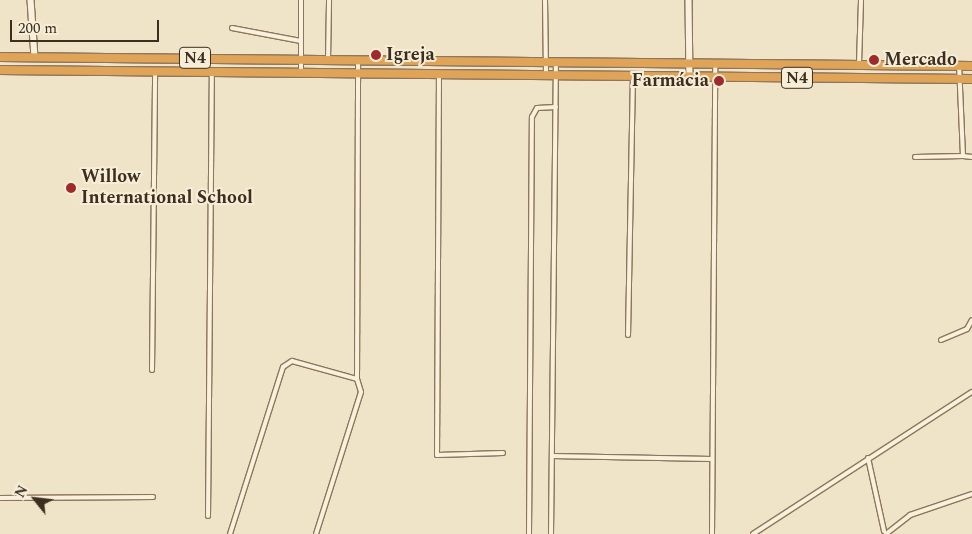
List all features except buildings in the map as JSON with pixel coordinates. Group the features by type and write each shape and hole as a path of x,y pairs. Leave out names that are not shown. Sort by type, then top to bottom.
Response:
{"highway":[{"name":"N4","path":"0,57 546,62 556,64 690,63 716,65 859,64 972,66"},
{"name":"N4","path":"0,70 972,78"}],"street":[{"path":"32,0 35,57"},
{"path":"301,0 301,73"},
{"path":"328,60 329,0"},
{"path":"546,0 546,74"},
{"path":"689,0 690,77"},
{"path":"859,64 861,0"},
{"path":"232,28 301,41"},
{"path":"316,534 361,392 357,379 360,74 358,60"},
{"path":"551,534 556,64"},
{"path":"712,534 716,65"},
{"path":"960,66 963,156"},
{"path":"152,370 155,70"},
{"path":"208,516 212,72"},
{"path":"439,74 437,455 503,453"},
{"path":"628,335 633,76"},
{"path":"529,534 532,117 537,108 556,107"},
{"path":"915,157 972,157"},
{"path":"941,340 967,330 972,320"},
{"path":"230,534 283,367 292,361 357,379"},
{"path":"753,534 972,392"},
{"path":"552,456 712,459"},
{"path":"868,458 887,533 910,516 972,494"},
{"path":"0,498 153,497"}],"place":[{"name":"Igreja","path":"376,55"},
{"name":"Mercado","path":"874,60"},
{"name":"Farmácia","path":"719,81"},
{"name":"Willow International School","path":"71,188"}]}
